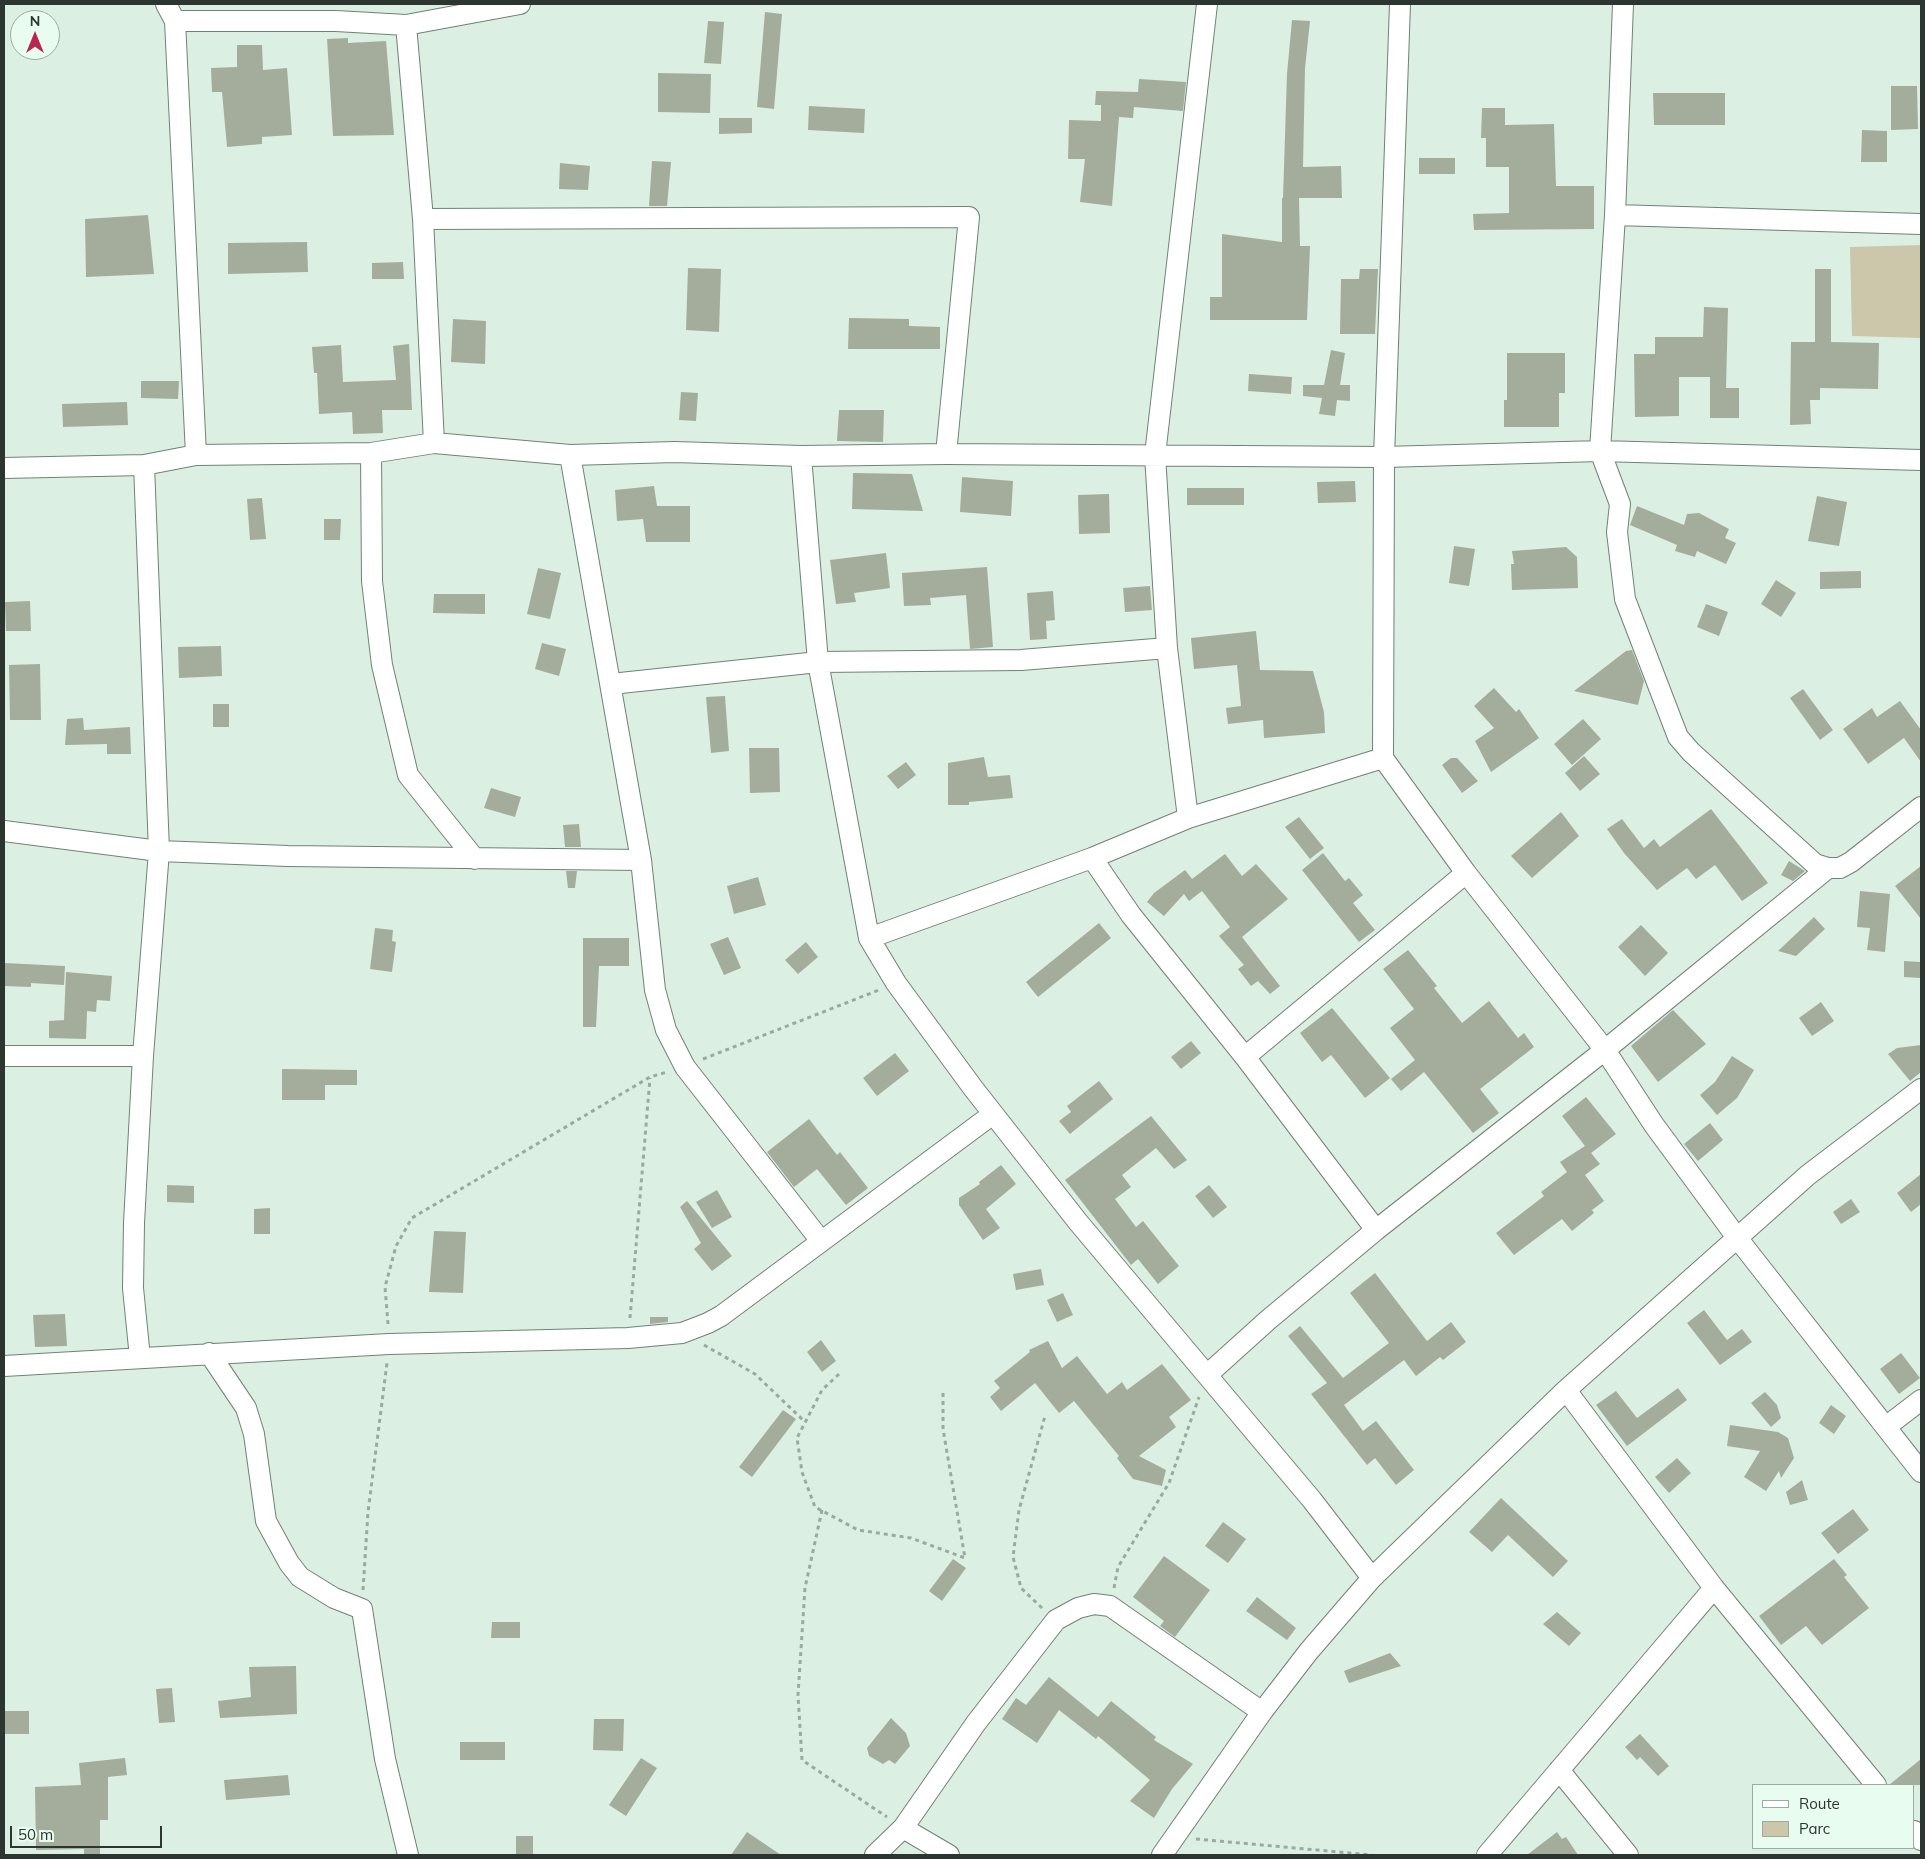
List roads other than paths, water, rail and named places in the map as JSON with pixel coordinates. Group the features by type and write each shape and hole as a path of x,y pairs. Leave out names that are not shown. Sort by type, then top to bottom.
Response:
{"street":[{"path":"196,455 171,12 406,25 520,4"},
{"path":"1188,818 1167,648 1155,455 1207,4"},
{"path":"1400,4 1384,457 1383,758 1466,873 1605,1050 1654,1125 1738,1239 1887,1426 1921,1472"},
{"path":"1623,4 1615,215 1600,451 1620,504 1617,532 1625,599 1678,737 1691,752 1815,864 1828,868 1840,868 1851,862 1921,807"},
{"path":"406,25 423,219 434,443"},
{"path":"1615,215 1921,224"},
{"path":"423,219 969,217 946,454"},
{"path":"4,468 144,465 196,455 371,453 434,443 570,455 675,452 801,456 946,454 1384,457 1600,451 1921,460"},
{"path":"371,453 372,581 382,665 408,775 475,859"},
{"path":"570,455 611,684 626,784 641,860 655,990 666,1030 685,1067 821,1241"},
{"path":"801,456 818,662 869,938 896,983 1078,1222 1312,1500 1372,1578"},
{"path":"140,1358 133,1270 143,1056 159,851 144,465"},
{"path":"611,684 818,662 1021,660 1167,648"},
{"path":"869,938 1092,858 1188,818 1383,758"},
{"path":"4,831 159,851 288,856 641,860"},
{"path":"1092,858 1131,914 1245,1057 1376,1230"},
{"path":"1207,1375 1268,1320 1376,1230 1605,1050 1828,868"},
{"path":"1245,1057 1466,873"},
{"path":"4,1056 143,1056"},
{"path":"1162,1855 1262,1712 1309,1651 1372,1578 1566,1390 1808,1175 1921,1089"},
{"path":"4,1366 389,1344 628,1338 682,1333 721,1316 994,1114"},
{"path":"209,1354 246,1408 254,1434 266,1521 288,1563 300,1577 334,1598 362,1608 385,1759 408,1855"},
{"path":"1566,1390 1714,1588 1875,1784"},
{"path":"1887,1426 1921,1400"},
{"path":"1487,1855 1714,1588"},
{"path":"875,1855 902,1828 976,1723 1056,1620 1086,1606 1094,1604 1110,1606 1262,1712"},
{"path":"1560,1770 1628,1855"},
{"path":"902,1828 950,1855"}]}
